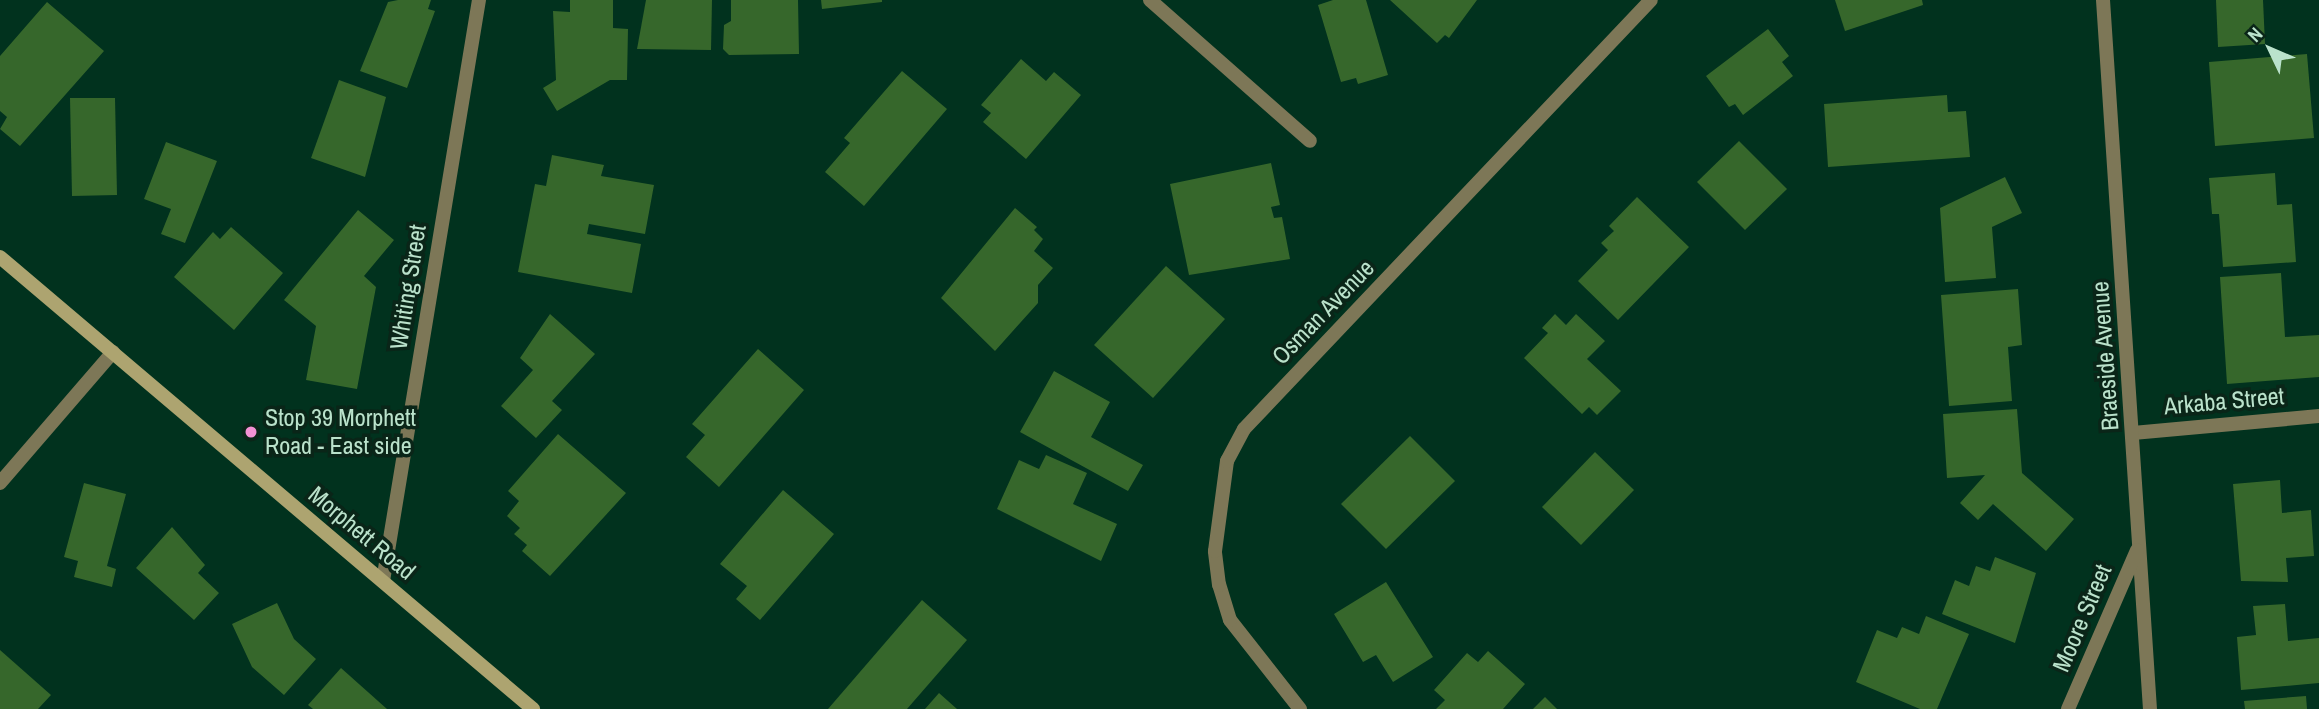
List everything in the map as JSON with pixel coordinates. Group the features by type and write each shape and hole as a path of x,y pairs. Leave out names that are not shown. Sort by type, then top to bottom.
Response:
{"main road":[{"name":"Morphett Road","path":"0,257 533,709"}],"street":[{"name":"Whiting Street","path":"383,581 479,0"},
{"path":"1150,0 1310,141"},
{"name":"Osman Avenue","path":"1300,709 1230,620 1219,585 1218,504 1227,461 1244,429 1651,0"},
{"name":"Braeside Avenue","path":"2103,0 2150,709"},
{"path":"0,483 113,352"},
{"name":"Arkaba Street","path":"2133,433 2319,416"},
{"name":"Moore Street","path":"2068,709 2139,546"}],"building":[{"path":"431,0 428,9 435,11 407,88 360,71 388,2"},
{"path":"570,0 613,0 613,28 628,29 627,80 610,80 557,111 543,88 556,80 553,11 570,12"},
{"path":"646,0 712,0 711,50 637,49"},
{"path":"731,0 798,0 799,54 729,55 723,49 724,25 731,21"},
{"path":"821,0 882,0 882,2 822,9"},
{"path":"1333,0 1366,0 1388,75 1358,84 1356,78 1341,82 1318,5"},
{"path":"1390,0 1477,0 1449,38 1445,35 1437,43"},
{"path":"1835,0 1922,0 1923,5 1845,31"},
{"path":"2216,0 2263,0 2265,44 2218,47"},
{"path":"47,2 104,51 20,146 0,129 7,117 0,111 0,56"},
{"path":"1768,29 1789,56 1782,62 1793,76 1743,115 1735,104 1729,107 1706,76"},
{"path":"2307,54 2314,138 2215,146 2209,62"},
{"path":"1021,59 1046,81 1054,72 1081,95 1026,159 983,122 991,113 981,105"},
{"path":"902,71 947,109 864,206 825,172 850,143 844,138"},
{"path":"339,80 386,97 365,177 311,158"},
{"path":"1947,95 1948,112 1966,111 1970,157 1828,167 1824,104"},
{"path":"70,98 115,98 117,195 72,196"},
{"path":"1739,141 1787,189 1745,230 1697,182"},
{"path":"166,142 217,161 185,243 161,234 171,209 144,199"},
{"path":"552,155 604,165 601,176 654,185 645,234 589,224 587,234 641,244 632,293 518,272 535,184 546,186"},
{"path":"1271,163 1280,205 1271,207 1274,218 1282,217 1290,259 1189,275 1170,184"},
{"path":"2275,173 2277,205 2292,204 2296,262 2223,267 2219,214 2212,214 2209,178"},
{"path":"2005,177 2022,213 1992,227 1996,278 1945,282 1940,208"},
{"path":"1637,197 1689,247 1618,320 1578,281 1608,250 1601,243 1614,231 1609,226"},
{"path":"1015,208 1037,227 1034,230 1043,239 1034,251 1053,268 1038,285 1038,303 995,351 941,298"},
{"path":"358,210 394,240 364,276 376,287 357,389 306,380 316,326 284,300"},
{"path":"231,227 283,273 234,330 174,277 213,232 220,239"},
{"path":"1166,266 1225,319 1153,398 1094,345"},
{"path":"2281,273 2285,337 2319,335 2319,377 2227,384 2220,277"},
{"path":"2018,289 2022,345 2008,347 2012,401 1949,406 1941,295"},
{"path":"550,314 595,354 552,401 562,410 536,438 501,406 533,370 520,358"},
{"path":"1555,314 1566,325 1576,314 1605,341 1587,359 1621,391 1597,415 1589,407 1582,414 1524,358 1548,333 1542,328"},
{"path":"758,349 804,390 719,487 686,457 705,435 692,424"},
{"path":"1054,371 1110,402 1091,437 1143,465 1128,491 1020,432"},
{"path":"2017,409 2022,473 2074,519 2046,551 1993,504 1978,520 1960,503 1985,475 1947,478 1943,414"},
{"path":"558,434 626,493 550,576 522,551 527,545 514,534 520,528 507,516 519,501 508,491"},
{"path":"1410,436 1455,481 1386,549 1341,504"},
{"path":"1595,452 1634,490 1581,545 1542,507"},
{"path":"1046,455 1087,473 1073,504 1117,524 1101,561 997,509 1019,460 1039,469"},
{"path":"2280,480 2282,513 2311,510 2314,556 2286,558 2288,582 2241,581 2233,484"},
{"path":"84,483 126,494 107,566 116,569 112,587 74,577 78,561 64,557"},
{"path":"783,490 834,534 760,620 736,599 747,586 720,564"},
{"path":"172,527 205,565 198,573 219,593 194,620 136,568"},
{"path":"1995,557 2036,573 2015,643 1942,614 1955,580 1969,586 1976,566 1990,571"},
{"path":"1386,582 1433,657 1393,682 1376,655 1363,662 1334,614"},
{"path":"922,600 967,640 907,709 828,709"},
{"path":"277,603 294,639 316,659 284,695 252,667 232,624"},
{"path":"2285,604 2288,641 2319,638 2319,683 2241,690 2237,637 2256,635 2253,606"},
{"path":"1926,616 1969,634 1937,709 1920,709 1856,682 1877,630 1897,638 1902,627 1919,634"},
{"path":"0,650 51,695 38,709 0,709"},
{"path":"1488,651 1525,684 1503,709 1436,709 1445,700 1434,690 1467,653 1478,662"},
{"path":"341,668 387,709 313,709 308,705"},
{"path":"939,693 957,709 925,709"},
{"path":"2306,696 2307,709 2245,709 2244,701"},
{"path":"1545,697 1557,709 1533,709"}],"place":[{"name":"Stop 39 Morphett Road - East side","path":"251,432"}]}
